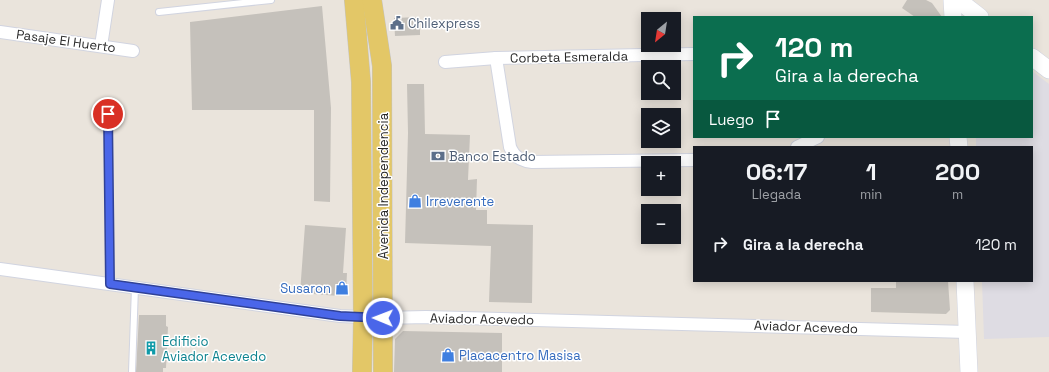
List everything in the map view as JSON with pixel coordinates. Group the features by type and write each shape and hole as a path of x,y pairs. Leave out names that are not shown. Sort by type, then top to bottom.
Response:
{"main road":[{"name":"Avenida Independencia","path":"354,0 362,82 362,372"},
{"name":"Avenida Independencia","path":"372,0 382,66 383,372"},
{"path":"952,0 953,16"},
{"path":"958,0 979,16"},
{"path":"1033,58 1049,70"},
{"path":"965,282 969,372"}],"street":[{"path":"102,46 108,0"},
{"name":"Pasaje El Huerto","path":"0,32 133,51"},
{"name":"Corbeta Esmeralda","path":"445,62 496,58 693,54"},
{"path":"496,58 510,147 518,158 532,162 693,160"},
{"path":"800,146 816,138"},
{"name":"Aviador Acevedo","path":"0,268 363,318 426,317 967,332"}],"lane":[{"path":"159,12 271,0"},
{"path":"108,114 110,284"},
{"path":"132,372 135,287"}],"shaded area":[{"path":"1033,72 1049,84 1049,337 984,339 982,282 1033,282 1033,146 976,146 976,138 1033,138"}],"building":[{"path":"907,0 926,0 932,3 941,16 914,16 902,8"},
{"path":"322,6 331,108 330,202 314,201 314,110 192,110 190,22"},
{"path":"420,17 420,35 395,36 394,18"},
{"path":"407,84 424,84 425,134 470,135 468,180 477,179 476,210 487,210 487,224 533,225 532,303 489,302 491,246 405,243 408,133"},
{"path":"305,225 346,228 343,273 347,273 346,293 339,296 300,293"},
{"path":"896,282 948,282 950,310 946,314 871,312 871,288 896,288"},
{"name":"Edificio Aviador Acevedo","path":"139,315 166,315 166,326 168,327 166,368 163,368 163,372 136,372"},
{"name":"Placacentro Masisa","path":"403,331 502,333 502,372 394,372 395,339"}],"place":[{"name":"Chilexpress","path":"397,23"},
{"name":"Banco Estado","path":"438,156"},
{"name":"Irreverente","path":"415,201"},
{"name":"Susaron","path":"342,288"},
{"name":"Edificio Aviador Acevedo","path":"151,348"},
{"name":"Placacentro Masisa","path":"448,355"}],"route":[{"path":"108,114 110,284 340,316 383,318"}]}
